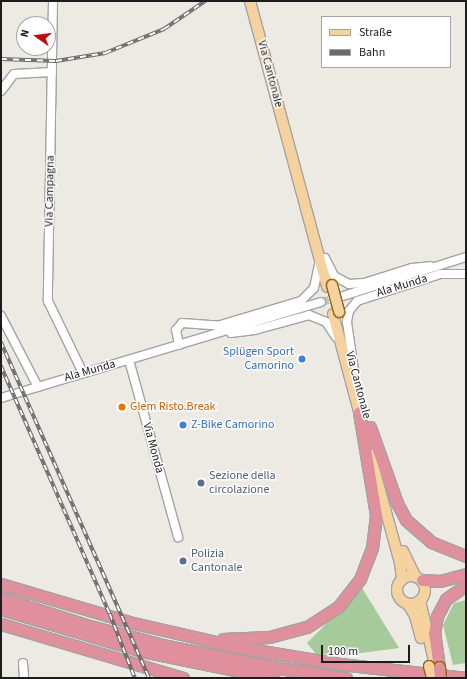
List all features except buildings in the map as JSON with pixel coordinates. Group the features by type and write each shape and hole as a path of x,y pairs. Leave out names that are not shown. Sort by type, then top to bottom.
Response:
{"highway":[{"path":"171,632 225,639 279,636 314,623 334,610 351,593 370,558 376,524 374,491 359,412"},
{"path":"370,427 397,503 406,520 430,542 466,556"},
{"path":"418,578 436,581 466,574"},
{"path":"1,584 171,632 316,661 466,678"},
{"path":"436,671 434,632 437,616 446,599 466,585"},
{"path":"1,598 90,626 168,646 278,668 346,678"},
{"path":"1,609 142,651 273,678"},
{"path":"1,624 183,678"}],"main road":[{"name":"Via Cantonale","path":"250,1 322,258 351,371 359,412 400,563 402,580"},
{"name":"Via Cantonale","path":"351,371 370,427 406,562 418,578"},
{"path":"432,678 436,671 420,600 425,592 418,578 402,580 398,586 398,594 407,603 415,616 436,671"},
{"path":"407,603 420,600"}],"street":[{"name":"Via Campagna","path":"53,1 48,301 83,373"},
{"path":"1,91 14,74 52,72"},
{"name":"Ala Munda","path":"322,258 338,280 349,284 364,283 418,267 435,266 466,257"},
{"name":"Ala Munda","path":"1,398 178,345 216,330 294,304 305,298 317,281 322,258"},
{"name":"Ala Munda","path":"343,296 426,271 435,266"},
{"name":"Ala Munda","path":"426,271 466,274"},
{"name":"Ala Munda","path":"351,371 347,322 354,304 365,297 447,272"},
{"name":"Ala Munda","path":"216,330 242,326 320,302"},
{"path":"1,316 38,387"},
{"name":"Ala Munda","path":"178,345 176,330 182,323 216,330 256,330 304,316 316,316 329,325 334,332 351,371"},
{"name":"Via Monda","path":"129,360 178,537"},
{"path":"23,663 24,678"}],"green space":[{"path":"362,588 399,648 346,655 316,654 307,643"},
{"path":"466,600 466,663 453,665 443,625 454,603"}],"tunnel":[{"path":"321,302 340,297"}],"railway":[{"path":"1,59 56,61 105,53 164,29 205,1"},
{"path":"1,342 149,678"},
{"path":"1,366 110,614 135,678"}],"place":[{"name":"Splügen Sport Camorino","path":"302,359"},
{"name":"Glem Risto.Break","path":"122,407"},
{"name":"Z-Bike Camorino","path":"183,425"},
{"name":"Sezione della circolazione","path":"201,483"},
{"name":"Polizia Cantonale","path":"183,561"}]}
